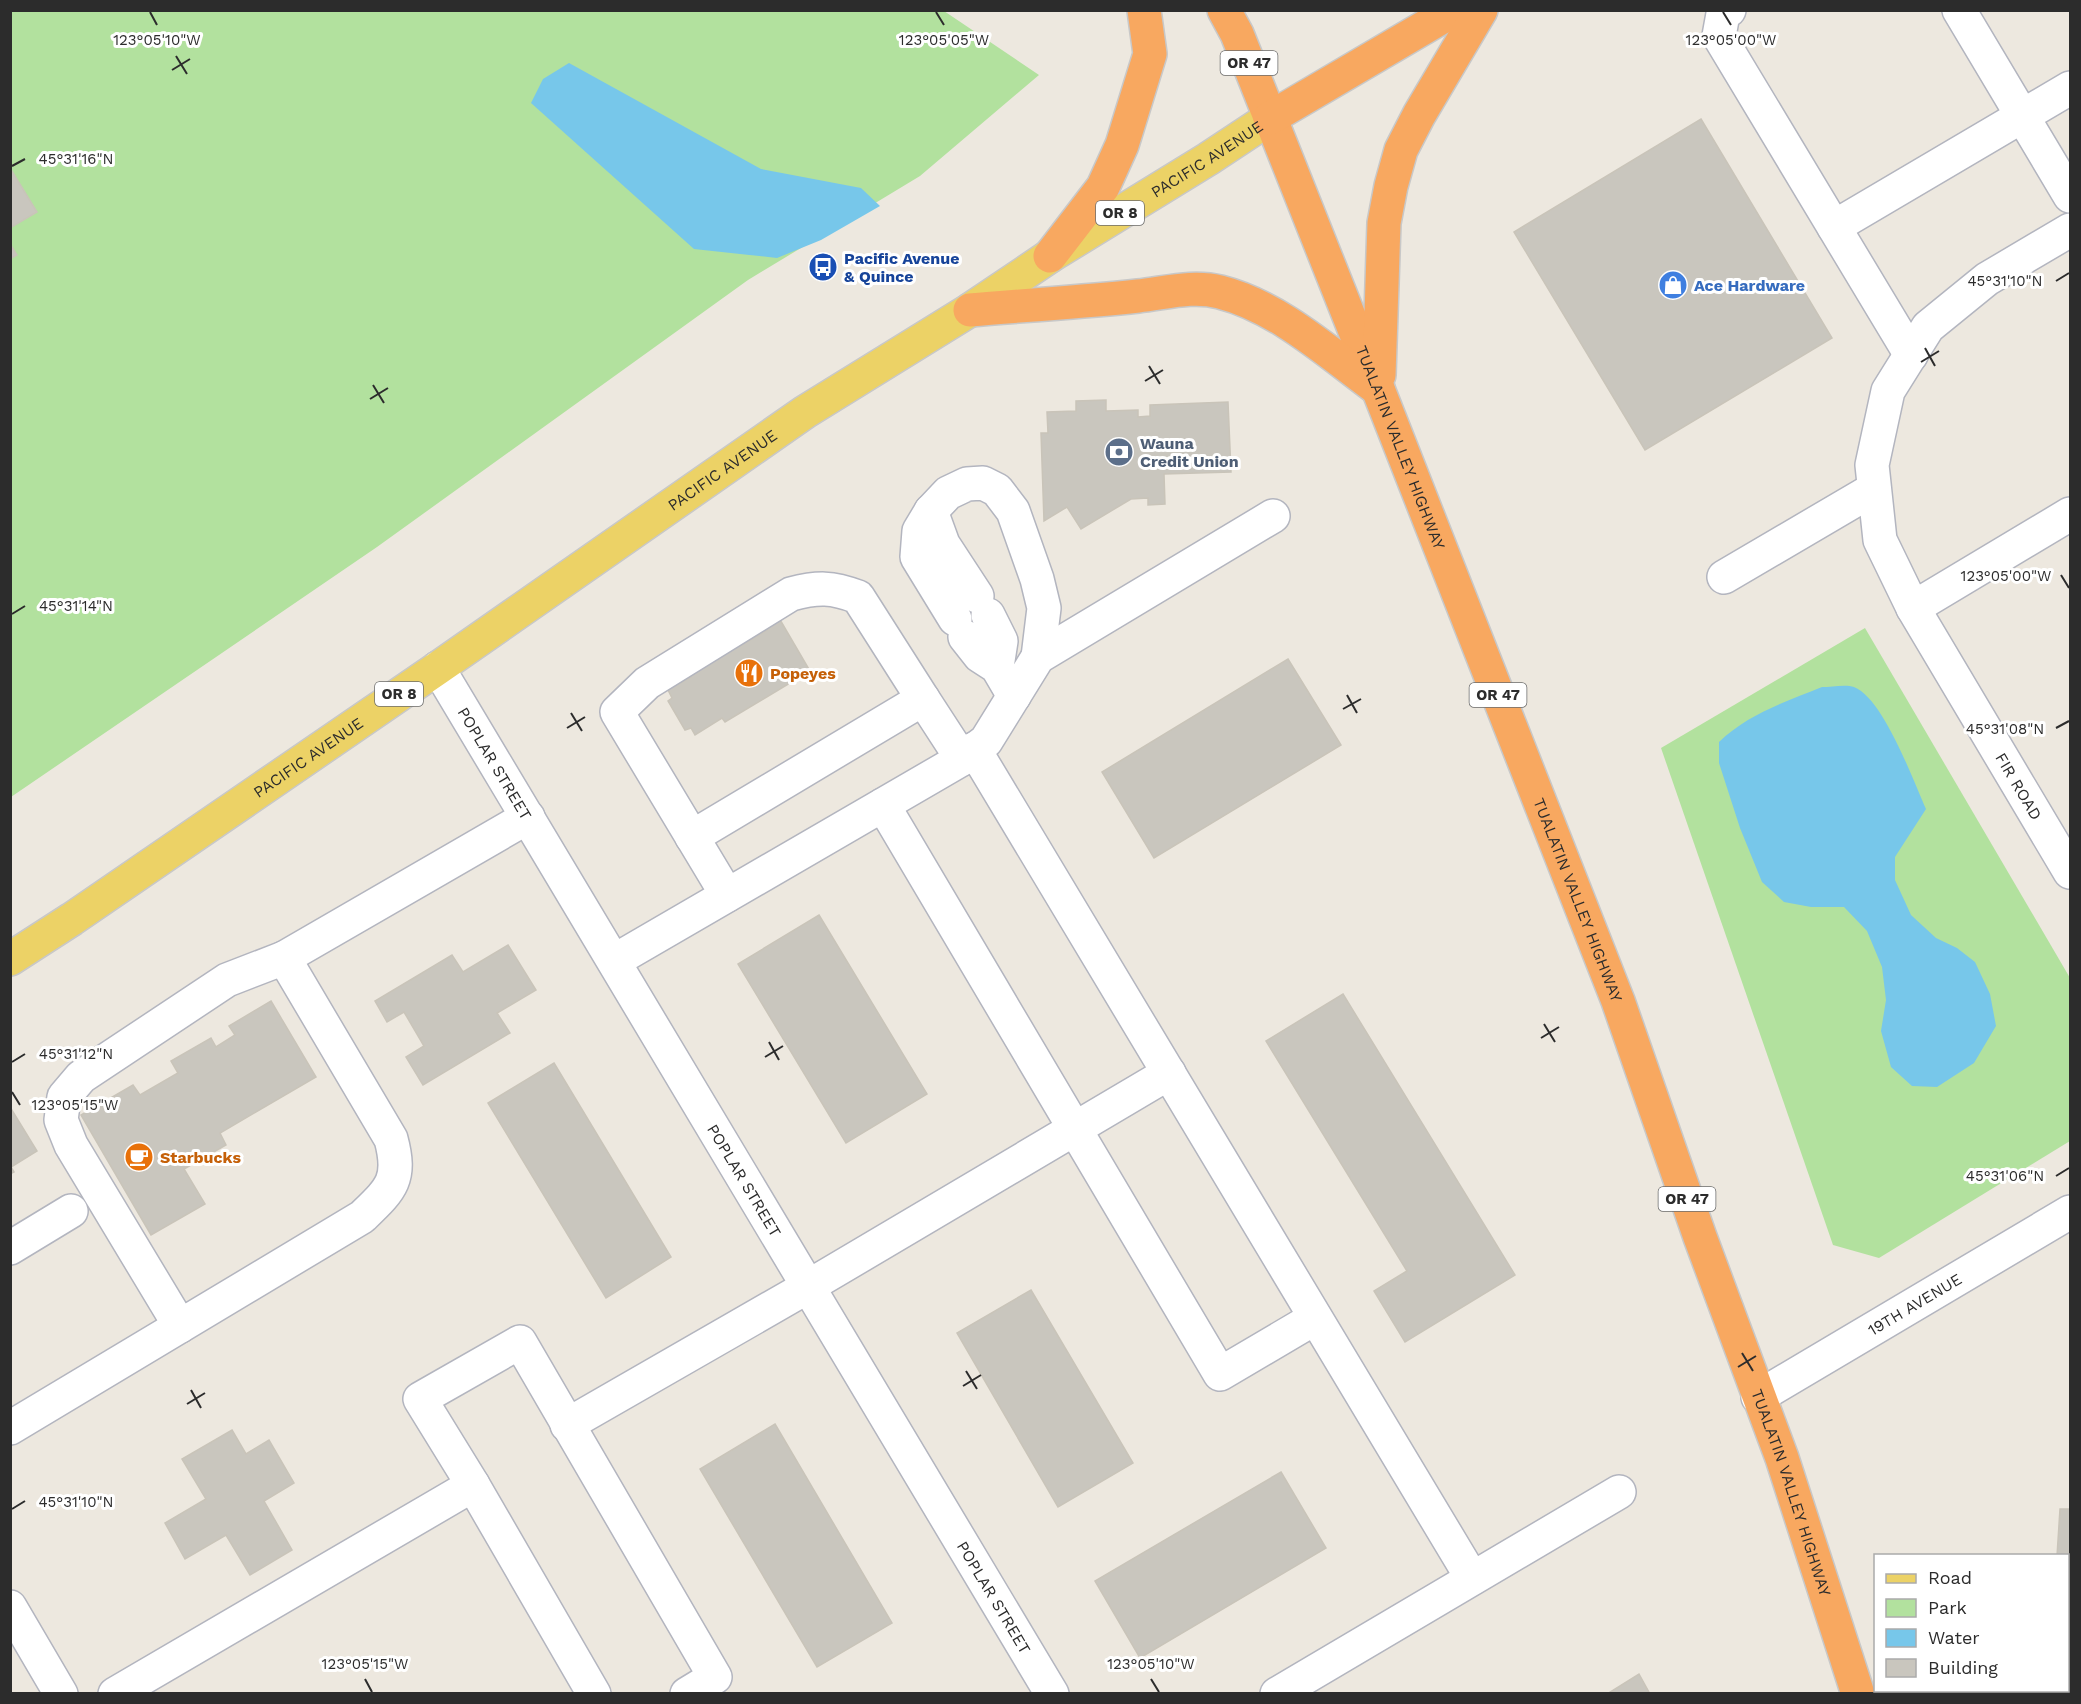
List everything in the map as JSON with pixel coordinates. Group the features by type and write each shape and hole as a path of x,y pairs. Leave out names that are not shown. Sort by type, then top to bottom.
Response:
{"highway":[{"path":"1050,256 1103,187 1122,145 1150,54 1144,10"},
{"name":"OR 47","path":"1224,10 1237,34 1270,118"},
{"name":"PACIFIC AVENUE","path":"1270,118 1454,10"},
{"path":"1378,389 1384,223 1391,186 1401,150 1481,10"},
{"name":"TUALATIN VALLEY HIGHWAY","path":"1270,118 1618,1001 1758,1397 1785,1467 1858,1694"},
{"path":"970,310 1141,295 1177,289 1218,291 1245,300 1297,330 1378,389"}],"main road":[{"name":"PACIFIC AVENUE","path":"10,959 438,668 805,412 970,310 1050,256 1270,118"}],"street":[{"path":"1729,10 1723,14 1719,36 1911,355"},
{"path":"1959,10 2070,196"},
{"path":"1834,227 2070,88"},
{"name":"FIR ROAD","path":"2070,230 1987,279 1928,327 1888,391 1872,465 1880,540 1913,608 2070,872"},
{"path":"614,961 883,805 986,741 1014,696 1038,657 1044,608 1037,579 1013,511 997,490 983,483 967,484 948,494 931,511 971,617 980,657 997,667 1014,696"},
{"path":"1724,577 1874,489"},
{"path":"1913,608 2070,514"},
{"path":"1038,657 1273,516"},
{"path":"727,896 617,712 647,683 791,594 817,588 840,590 858,597 923,699 968,754 1169,1073 1472,1578"},
{"name":"POPLAR STREET","path":"438,668 1052,1694"},
{"path":"692,837 923,699"},
{"path":"883,805 1221,1374 1315,1318"},
{"path":"180,1326 71,1145 61,1120 64,1097 81,1077 228,980 284,958 528,817"},
{"path":"10,1428 362,1217 392,1183 397,1161 391,1139 284,958"},
{"path":"567,1425 809,1286 1169,1073"},
{"path":"10,1248 71,1211"},
{"name":"19TH AVENUE","path":"1758,1397 2070,1212"},
{"path":"594,1694 473,1485 420,1400 520,1342 715,1677 687,1694"},
{"path":"115,1694 473,1485"},
{"path":"1277,1694 1619,1492"},
{"path":"10,1607 62,1694"}],"green space":[{"path":"11,11 944,11 1039,75 920,176 748,280 377,547 11,797"},
{"path":"1865,628 2070,978 2070,1141 1879,1258 1833,1245 1661,748"}],"water":[{"path":"569,63 761,169 861,188 880,206 821,240 777,258 694,249 531,103 543,79"},
{"path":"1851,686 1865,694 1876,707 1896,741 1926,809 1895,857 1895,880 1911,915 1936,938 1957,948 1975,962 1990,994 1996,1026 1974,1063 1937,1087 1912,1086 1891,1067 1881,1031 1886,1000 1882,967 1867,931 1844,907 1811,907 1784,902 1762,882 1740,828 1719,763 1719,742 1730,732 1755,716 1822,687"}],"building":[{"name":"Ace Hardware","path":"1701,119 1832,338 1645,450 1514,232"},
{"path":"10,168 37,212 10,228"},
{"path":"10,244 17,255 10,259"},
{"path":"1106,400 1106,411 1138,410 1138,417 1150,416 1150,405 1228,402 1231,472 1164,474 1165,504 1148,505 1148,498 1131,499 1081,529 1067,507 1044,521 1041,433 1048,433 1047,412 1076,411 1076,401"},
{"path":"779,618 810,671 725,722 722,718 695,735 691,728 685,730 668,701 672,698 668,690 691,677 688,671 737,641 740,646 767,630 764,627"},
{"path":"1288,659 1341,745 1154,858 1102,772"},
{"path":"819,915 927,1094 846,1143 738,964"},
{"path":"508,945 536,990 497,1013 510,1033 423,1085 406,1057 424,1046 404,1012 387,1022 375,1001 452,955 463,972"},
{"path":"1343,994 1515,1275 1405,1342 1374,1291 1407,1271 1266,1041"},
{"path":"271,1001 316,1077 220,1133 226,1145 184,1169 205,1204 151,1235 81,1115 133,1085 140,1095 178,1073 171,1061 211,1038 216,1047 235,1035 229,1026"},
{"path":"554,1063 671,1257 606,1298 488,1103"},
{"path":"10,1107 37,1151 11,1167 14,1172 10,1174"},
{"path":"1031,1290 1133,1463 1058,1507 957,1333"},
{"path":"775,1424 892,1623 817,1667 700,1469"},
{"path":"232,1430 246,1454 269,1440 294,1483 264,1501 292,1550 250,1575 226,1535 185,1559 165,1523 206,1499 182,1459"},
{"path":"1281,1472 1326,1548 1140,1658 1095,1581"},
{"path":"2060,1509 2070,1509 2070,1637 2069,1554 2057,1554"},
{"path":"1639,1674 1650,1694 1607,1694"}],"place":[{"name":"Pacific Avenue & Quince","path":"823,267"},
{"name":"Ace Hardware","path":"1673,285"},
{"name":"Wauna Credit Union","path":"1119,452"},
{"name":"Popeyes","path":"749,673"},
{"name":"Starbucks","path":"139,1157"}]}
